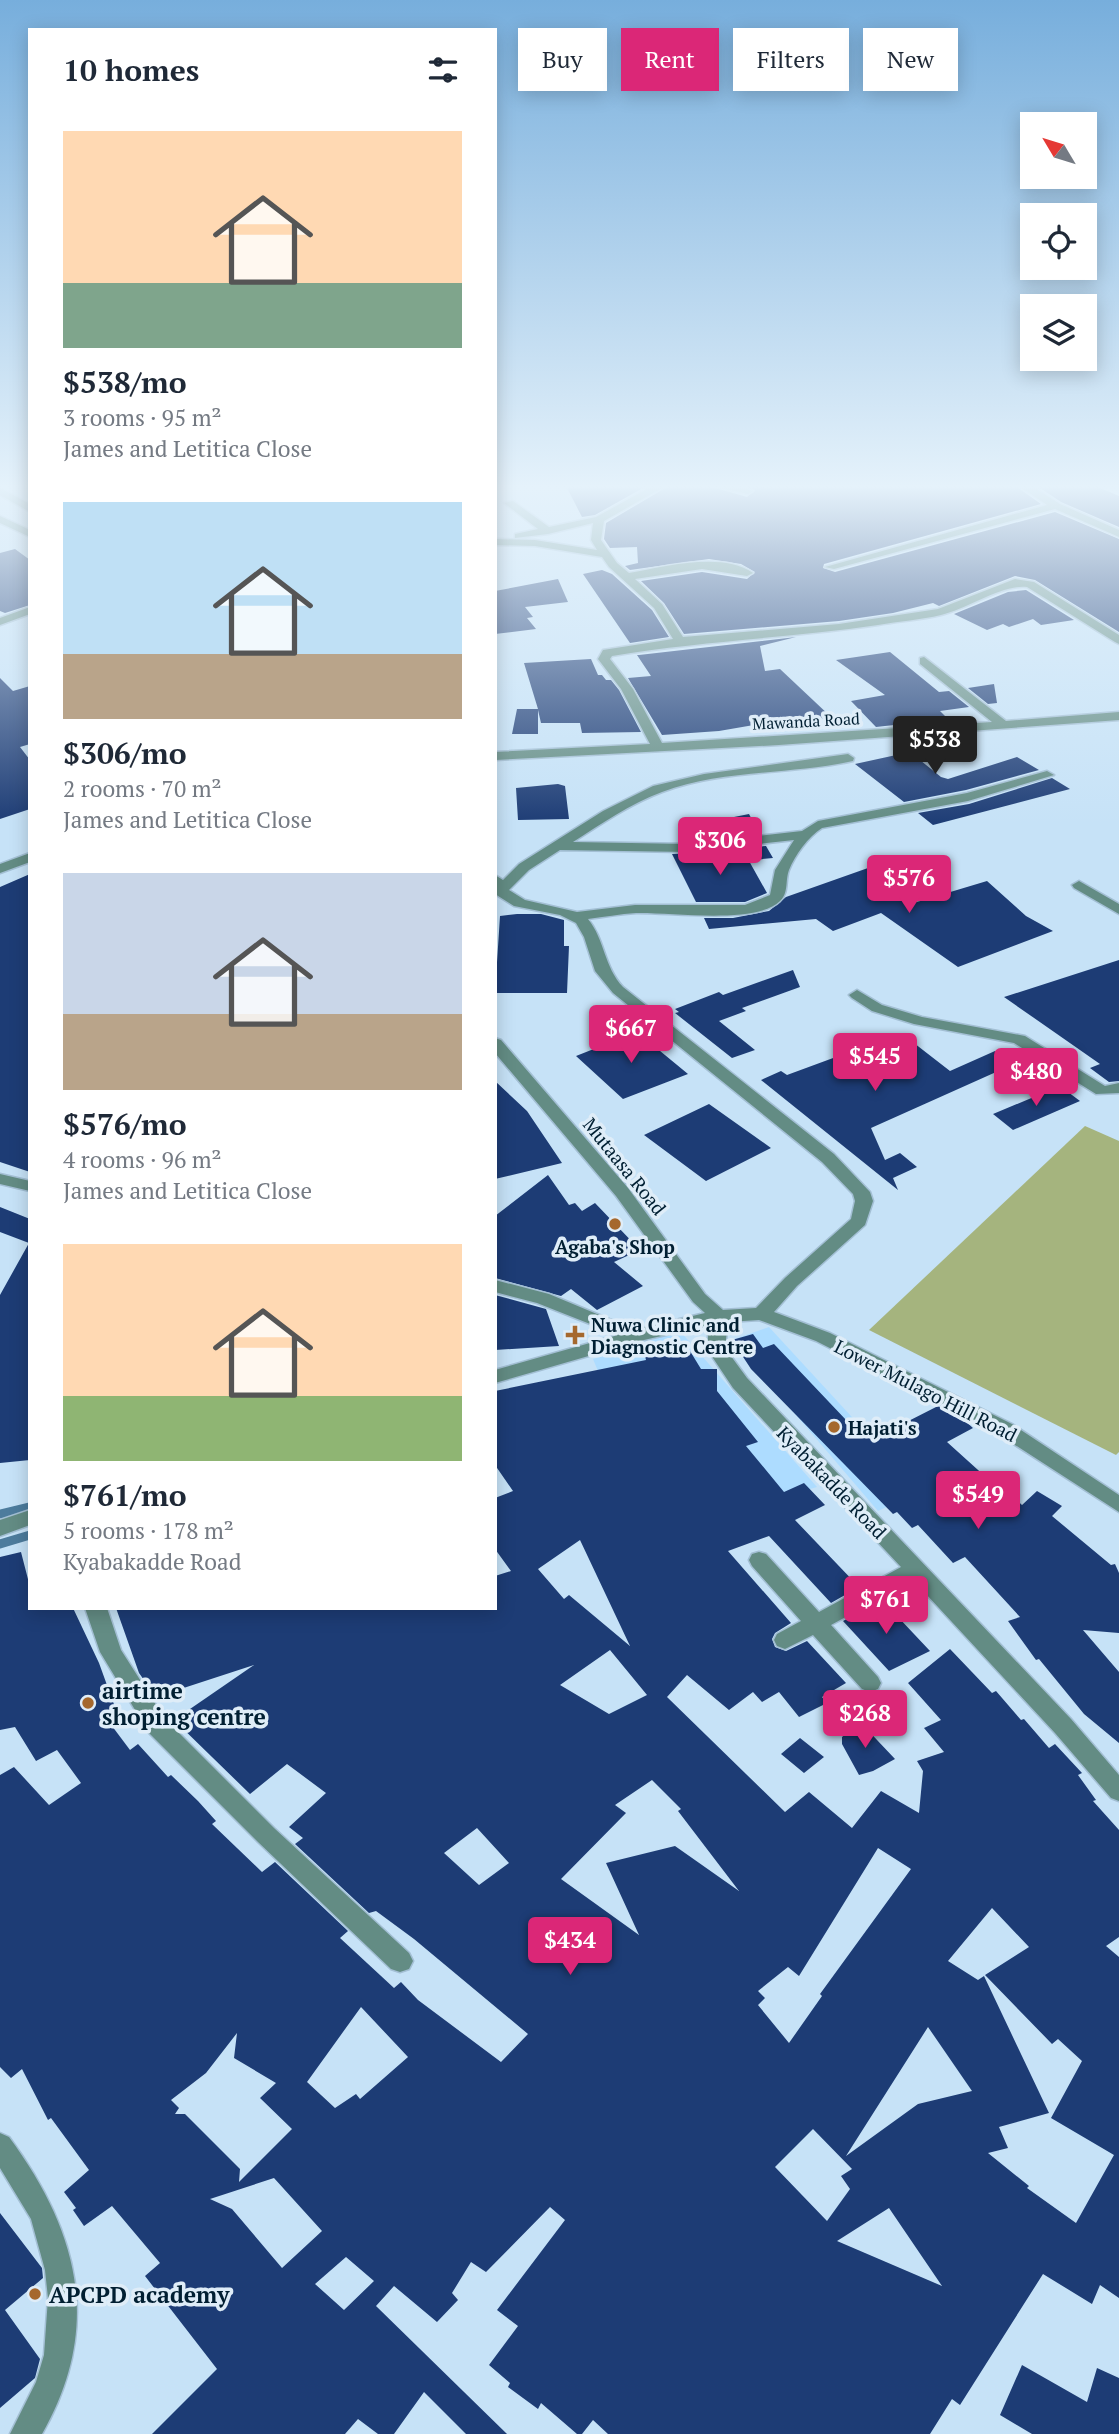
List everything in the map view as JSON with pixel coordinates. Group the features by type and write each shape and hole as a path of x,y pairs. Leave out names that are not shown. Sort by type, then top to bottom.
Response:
{"street":[{"path":"649,598 658,606 680,641"},
{"path":"657,746 636,706 604,656 613,650 680,641 839,627 939,612 979,598"},
{"path":"1052,598 1119,640"},
{"path":"0,622 28,611"},
{"path":"924,661 1005,726"},
{"name":"Mawanda Road","path":"497,755 779,741 1119,716"},
{"path":"808,831 781,872 778,893 774,900 764,903 720,910 635,909 577,916 521,905 498,885 608,814 658,789 704,778 848,758"},
{"path":"558,846 688,848 808,831 824,823 968,797 1047,775"},
{"path":"0,869 28,858"},
{"path":"1079,885 1119,910"},
{"path":"577,916 586,925 606,978 618,990 818,1149 861,1192 864,1201 859,1221 791,1282 761,1314"},
{"path":"857,995 877,1008 919,1021 1019,1039 1102,1091 1119,1088"},
{"name":"Mutaasa Road","path":"497,1046 622,1192 699,1298 719,1316"},
{"path":"0,1179 28,1186"},
{"path":"497,1286 543,1298 611,1327 642,1334"},
{"name":"Lower Mulago Hill Road","path":"497,1376 642,1334 719,1316 761,1314 823,1337 1005,1429 1119,1505"},
{"name":"Kyabakadde Road","path":"719,1316 716,1349 725,1365 803,1453 1063,1726 1119,1791"},
{"path":"0,1528 28,1518"},
{"path":"760,1560 870,1683"},
{"path":"785,1640 915,1569"},
{"path":"97,1610 111,1652 157,1726 256,1826 400,1961"},
{"path":"0,2146 24,2179 42,2212 56,2248 62,2274 64,2304 57,2360 44,2402 25,2434"}],"shaded area":[{"path":"769,1327 920,1491 878,1511 732,1340"},
{"path":"680,1331 817,1487 757,1504 610,1400 593,1359"}],"green space":[{"path":"1085,1126 1119,1141 1119,1452 1116,1455 869,1330"}],"building":[{"path":"0,598 28,598 28,606 5,613 0,611"},
{"path":"497,598 566,598 568,602 525,607 533,617 527,618 536,629 497,634"},
{"path":"599,598 638,598 652,610 669,637 630,643"},
{"path":"658,598 960,598 939,606 933,603 893,613 839,621 684,634"},
{"path":"994,598 1038,598 1074,620 1041,625 1033,619 1009,627 1003,624 987,630 954,614"},
{"path":"1063,598 1119,598 1119,632"},
{"path":"796,637 760,646 765,671 780,669 831,717 770,727 766,723 719,731 662,735 628,678 651,676 637,655"},
{"path":"890,652 939,692 949,691 969,707 940,711 948,719 876,727 851,701 885,695 836,660"},
{"path":"591,659 598,675 611,680 619,690 641,732 582,733 580,723 541,723 538,710 538,734 512,734 517,709 538,709 524,663"},
{"path":"0,678 13,691 28,687 28,745 20,747 28,757 28,810 0,819"},
{"path":"994,684 997,703 988,704 968,688"},
{"path":"910,752 941,777 948,779 1017,757 1039,770 966,790 904,802 855,764"},
{"path":"1052,778 1070,789 933,825 918,813 969,804"},
{"path":"558,784 565,786 569,819 518,820 516,788"},
{"path":"749,814 759,833 733,836 719,820"},
{"path":"766,846 773,858 753,860 743,848"},
{"path":"744,852 767,893 745,902 696,902 672,854"},
{"path":"868,868 917,902 987,881 1026,916 1053,931 958,967 881,913 833,931 816,919 709,929 704,918 733,918 769,911 786,897"},
{"path":"28,875 28,1171 0,1162 0,887"},
{"path":"541,914 564,920 564,946 569,946 567,993 497,993 500,916"},
{"path":"1119,960 1119,1081 1109,1082 1090,1068 1100,1064 1004,997"},
{"path":"793,970 800,987 742,1008 746,1011 719,1021 755,1050 732,1058 675,1013 679,1012 675,1009 719,992 723,995"},
{"path":"637,1032 688,1074 623,1099 576,1056"},
{"path":"901,1033 950,1071 995,1051 1014,1064 871,1128 885,1160 900,1153 917,1167 893,1178 898,1190 761,1080 781,1071 787,1075"},
{"path":"497,1083 527,1111 562,1163 497,1179"},
{"path":"1060,1086 1080,1101 1013,1130 993,1114"},
{"path":"709,1104 771,1148 706,1181 644,1135"},
{"path":"548,1175 569,1205 575,1203 582,1211 595,1203 640,1250 614,1262 643,1286 597,1310 571,1289 561,1296 497,1279 497,1214"},
{"path":"0,1207 28,1218 28,1243 0,1232"},
{"path":"28,1245 28,1460 0,1463 0,1295"},
{"path":"497,1296 546,1309 559,1346 497,1350"},
{"path":"753,1334 763,1348 774,1344 847,1421 852,1419 869,1437 878,1432 881,1435 938,1406 963,1419 973,1428 947,1442 1001,1494 1007,1491 1022,1505 1037,1491 1062,1506 1052,1516 1111,1565 1115,1564 1119,1573 1119,1633 1083,1630 1119,1672 1119,1743 1084,1714 1039,1659 1036,1660 1008,1621 1020,1617 965,1557 953,1563 918,1525 912,1528 897,1512 893,1514 751,1369 732,1340"},
{"path":"678,1347 682,1353 690,1351 701,1369 717,1369 717,1391 758,1442 746,1446 784,1492 804,1483 825,1505 795,1520 859,1587 831,1603 769,1536 728,1551 791,1623 775,1633 772,1639 775,1647 786,1651 807,1641 846,1683 822,1697 827,1703 799,1717 779,1692 762,1702 753,1692 729,1710 687,1675 667,1697 785,1812 809,1792 852,1828 881,1791 919,1813 923,1771 917,1761 944,1752 924,1728 941,1720 908,1683 950,1649 992,1693 996,1691 1021,1720 1024,1719 1049,1748 1055,1744 1082,1773 1078,1775 1096,1800 1093,1801 1119,1830 1119,1937 1106,1946 1119,1957 1119,2298 1100,2285 1092,2304 1043,2274 960,2405 952,2399 930,2434 608,2434 593,2420 582,2434 577,2434 541,2403 538,2409 508,2387 510,2383 489,2365 518,2326 497,2310 565,2220 550,2207 486,2272 471,2262 452,2293 458,2300 437,2322 394,2286 376,2306 507,2434 466,2434 424,2392 394,2434 378,2434 358,2419 345,2434 152,2434 217,2369 145,2276 160,2263 112,2206 84,2226 73,2210 76,2208 64,2192 89,2170 51,2118 48,2120 22,2069 11,2078 0,2067 0,1775 14,1767 49,1805 81,1783 57,1750 36,1761 15,1727 0,1730 0,1557 21,1552 28,1579 28,1610 74,1610 99,1663 116,1710 103,1714 130,1750 138,1744 168,1777 171,1775 198,1801 216,1821 212,1824 262,1872 275,1862 348,1931 340,1938 394,1988 401,1982 418,2000 501,2062 528,2034 414,1939 376,1911 369,1913 295,1844 303,1838 289,1827 326,1793 287,1764 250,1794 174,1720 254,1665 156,1697 139,1673 117,1610 497,1610 497,1575 511,1571 497,1552 497,1497 513,1491 497,1468 497,1391 646,1360 645,1356","holes":["580,1540 630,1646 569,1595 564,1599 538,1569","610,1650 647,1695 609,1714 560,1685","652,1780 681,1809 678,1811 739,1891 675,1846 606,1863 639,1935 561,1879 626,1813 615,1805","477,1828 509,1863 479,1885 444,1853","878,1848 911,1869 820,1994 822,1996 789,2043 758,2005 765,1998 758,1991 788,1967 799,1976","992,1908 1029,1947 985,1975 1052,2044 1058,2039 1082,2061 1051,2118 1114,2155 1076,2223 1027,2188 1029,2186 988,2153 1008,2148 999,2127 1049,2113 984,1976 978,1980 948,1961","361,2007 408,2057 360,2099 356,2094 335,2108 307,2082","928,2027 972,2091 918,2104 846,2156","237,2033 234,2058 276,2083 260,2098 292,2129 239,2182 240,2169 185,2114 175,2114 179,2108 171,2100 206,2073","813,2129 852,2169 841,2176 850,2189 827,2221 775,2167","274,2178 322,2231 282,2268 232,2209 210,2199","889,2208 942,2286 837,2241","346,2257 374,2281 344,2310 315,2284"]},
{"path":"882,1600 930,1651 889,1671 843,1621"},
{"path":"860,1722 895,1759 859,1775 842,1744 842,1737"},
{"path":"800,1738 824,1757 804,1773 781,1754"},
{"path":"0,2213 42,2268 43,2278 5,2310 40,2359 35,2378 0,2408"},
{"path":"1022,2365 1087,2402 1097,2368 1119,2378 1119,2434 1032,2434 1000,2415"}],"waterway":[{"path":"0,1514 28,1507"},
{"path":"0,1544 28,1536"}],"place":[{"name":"Agaba's Shop","path":"615,1224"},
{"name":"Nuwa Clinic and Diagnostic Centre","path":"575,1335"},
{"name":"Hajati's","path":"834,1427"},
{"name":"airtime shoping centre","path":"88,1703"},
{"name":"APCPD academy","path":"35,2294"}]}
